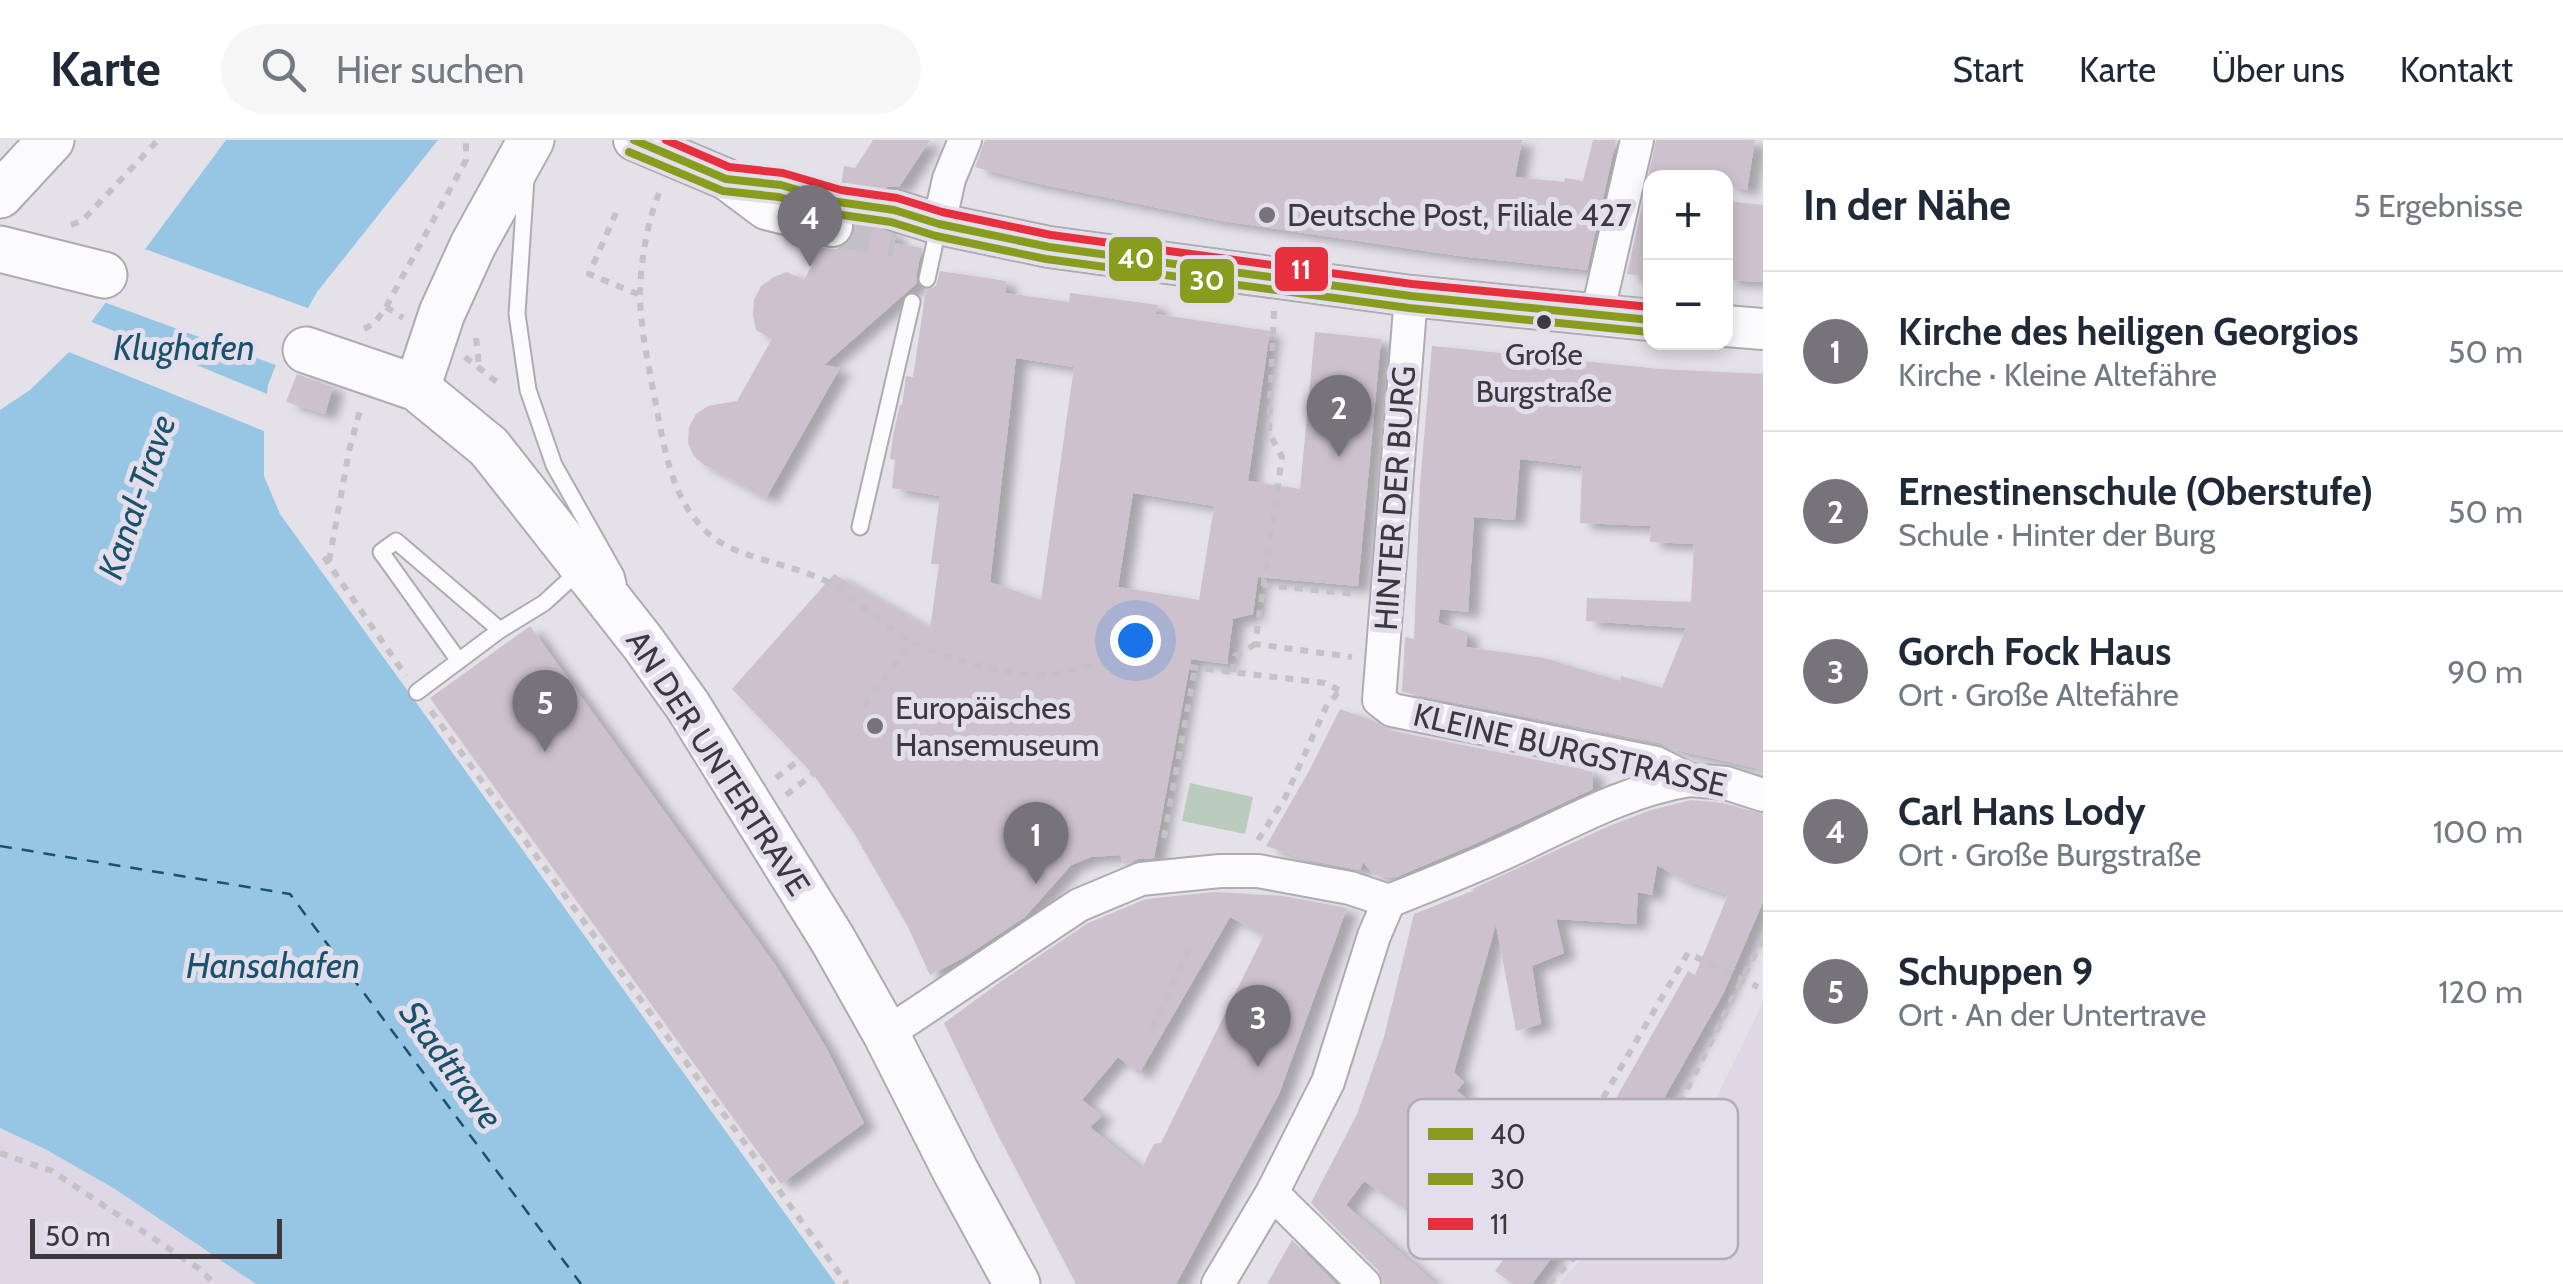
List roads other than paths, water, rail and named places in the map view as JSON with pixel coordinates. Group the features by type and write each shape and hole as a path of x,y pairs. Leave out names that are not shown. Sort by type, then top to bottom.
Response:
{"main road":[{"path":"0,195 50,140"},
{"path":"417,388 434,336 473,245 529,144"},
{"path":"0,249 104,276"},
{"name":"AN DER UNTERTRAVE","path":"306,350 417,388 489,448 655,658 795,877 886,1034 1017,1284"}],"street":[{"path":"634,140 672,163 726,179 766,208 835,214"},
{"path":"939,224 949,180 965,140"},
{"path":"1597,315 1637,140"},
{"path":"895,223 939,224 1049,247 1276,280 1643,319"},
{"name":"HINTER DER BURG","path":"1379,700 1411,296"},
{"path":"1733,327 1763,330"},
{"name":"KLEINE BURGSTRASSE","path":"1379,700 1392,710 1656,763 1690,780 1726,783 1763,795"},
{"path":"886,1034 1079,905 1141,879 1258,871 1350,888 1389,901 1469,870 1623,797 1658,785 1690,780"},
{"path":"1218,1284 1272,1193 1328,1082 1374,936 1389,901"},
{"path":"1272,1193 1364,1284"}],"lane":[{"path":"529,144 517,314 528,390 556,481 616,574 626,622"},
{"path":"927,279 939,224"},
{"path":"860,527 912,302"},
{"path":"459,661 382,552 396,541 500,630"},
{"path":"417,692 544,602 582,568"}],"water":[{"name":"Hansahafen","path":"226,140 438,140 317,292 275,367 268,385 264,422 264,476 280,514 836,1284 256,1284 115,1189 0,1128 0,410 30,390 69,352"}],"tunnel":[{"path":"832,226 896,237"}],"place":[{"name":"Deutsche Post, Filiale 427","path":"1267,215"},
{"name":"Carl Hans Lody","path":"810,267"},
{"name":"Große Burgstraße","path":"1544,322"},
{"name":"Ernestinenschule (Oberstufe)","path":"1339,457"},
{"name":"Europäisches Hansemuseum","path":"875,726"},
{"name":"Schuppen 9","path":"545,752"},
{"name":"Kirche des heiligen Georgios","path":"1036,884"},
{"name":"Gorch Fock Haus","path":"1258,1067"}],"water label":[{"name":"Klughafen","path":"184,348"},
{"name":"Kanal-Trave","path":"137,497"},
{"name":"Stadttrave","path":"451,1065"}]}
